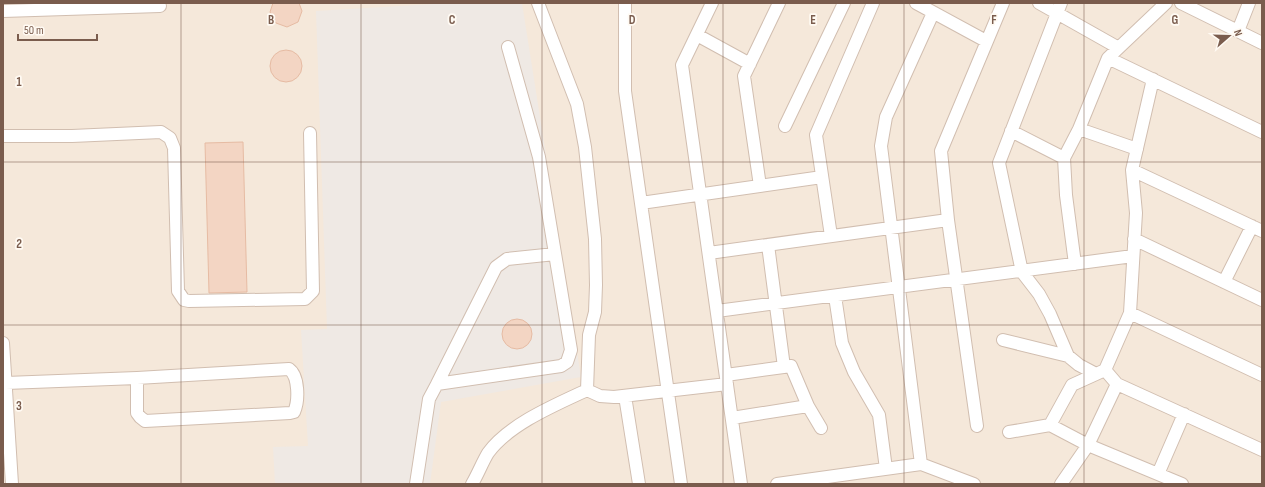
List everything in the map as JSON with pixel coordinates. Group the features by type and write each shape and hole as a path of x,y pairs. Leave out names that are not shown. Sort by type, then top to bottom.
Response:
{"street":[{"path":"538,3 577,104 585,147 595,239 596,285 595,312 589,336 587,390"},
{"path":"625,3 625,91 681,484"},
{"path":"712,3 682,65 741,484"},
{"path":"760,186 744,76 779,3"},
{"path":"785,126 844,3"},
{"path":"831,236 816,135 873,3"},
{"path":"916,3 986,41"},
{"path":"977,426 948,220 941,151 1003,3"},
{"path":"1039,3 1059,8 1117,47"},
{"path":"1075,264 1066,195 1064,158 1079,129 1108,58 1117,47 1166,3"},
{"path":"1181,3 1262,43"},
{"path":"1238,31 1249,3"},
{"path":"3,11 63,6 161,5"},
{"path":"1059,8 999,163 1022,272 1039,294 1050,314 1068,356 1079,366 1100,372 1116,384 1262,450"},
{"path":"921,464 881,146 886,117 933,12"},
{"path":"697,35 750,64"},
{"path":"437,384 561,366 567,362 570,350 540,157 508,47"},
{"path":"1108,58 1262,132"},
{"path":"1072,385 1100,372 1115,351 1130,313 1136,213 1132,170 1153,79"},
{"path":"1079,129 1137,149"},
{"path":"1011,131 1064,158"},
{"path":"3,136 72,136 161,132 166,134 174,148 178,291 184,300 189,301 305,299 313,291 310,133"},
{"path":"1132,170 1258,226 1224,282"},
{"path":"641,203 822,177"},
{"path":"709,253 948,220"},
{"path":"1134,239 1262,300"},
{"path":"768,245 784,367"},
{"path":"416,484 429,399 496,267 507,259 555,254"},
{"path":"717,312 1133,256"},
{"path":"835,296 842,343 854,372 879,414 886,469"},
{"path":"1130,313 1262,375"},
{"path":"1003,340 1068,356"},
{"path":"3,342 12,484"},
{"path":"587,390 600,396 626,396 668,391 791,366 808,406 821,428"},
{"path":"1050,425 1072,385 1079,366"},
{"path":"5,387 137,378 289,369 293,372 296,378 297,406 294,412 290,413 145,421 137,413 137,378"},
{"path":"1061,484 1088,445 1116,384"},
{"path":"472,484 488,453 506,434 544,411 587,390"},
{"path":"626,396 639,484"},
{"path":"732,418 808,406"},
{"path":"1158,474 1184,414"},
{"path":"1009,432 1050,425 1088,445 1182,484"},
{"path":"777,484 828,480 921,464 974,484"}],"shaded area":[{"path":"3,3 1262,3 1262,484 3,484"},
{"path":"450,3 522,3 581,377 441,402 430,484 275,484 273,447 308,446 301,330 327,329 316,11"}],"building":[{"path":"273,3 299,3 302,11 298,22 287,27 276,23 270,12"},
{"path":"286,50 297,55 302,66 297,77 286,82 275,77 270,66 275,55"},
{"path":"243,142 247,292 209,293 205,143"},
{"path":"517,319 528,323 532,334 528,345 517,349 506,345 502,334 506,323"}]}
